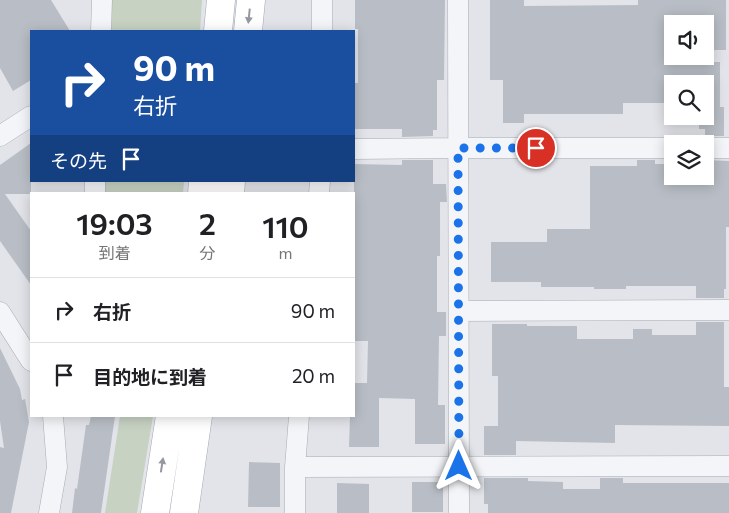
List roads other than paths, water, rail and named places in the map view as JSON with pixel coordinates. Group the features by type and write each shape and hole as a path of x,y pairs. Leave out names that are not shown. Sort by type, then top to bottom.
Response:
{"main road":[{"path":"218,30 221,0"},
{"path":"248,30 251,0"},
{"path":"155,513 170,417"},
{"path":"184,513 198,417"}],"street":[{"path":"101,30 102,0"},
{"path":"322,0 322,30"},
{"path":"458,0 459,513"},
{"path":"0,136 30,117"},
{"path":"355,149 664,148"},
{"path":"714,148 729,148"},
{"path":"459,311 729,310"},
{"path":"0,312 30,360"},
{"path":"49,513 57,467 53,417"},
{"path":"295,513 295,467 299,417"},
{"path":"295,467 729,466"}]}
